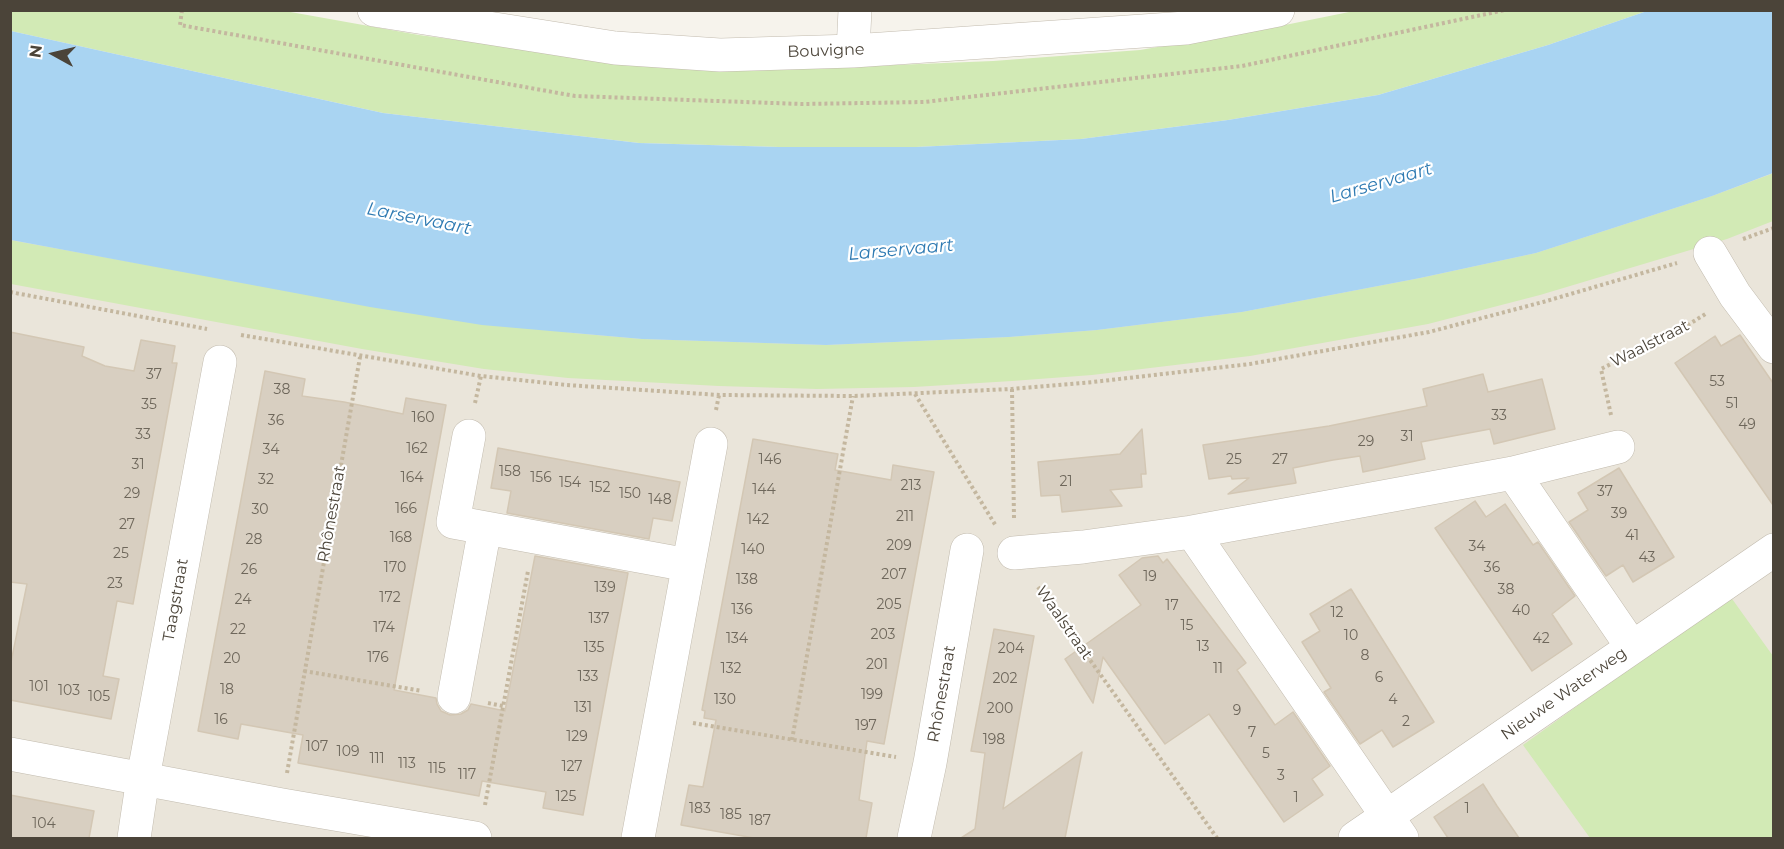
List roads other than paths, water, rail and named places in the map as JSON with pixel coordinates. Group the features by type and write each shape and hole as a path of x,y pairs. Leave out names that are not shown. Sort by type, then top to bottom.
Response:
{"street":[{"name":"Bouvigne","path":"374,10 615,48 720,55 853,51 1185,28 1278,10"},
{"path":"853,51 855,10"},
{"path":"1710,253 1735,295 1773,348"},
{"name":"Taagstraat","path":"134,838 143,778 220,362"},
{"path":"469,436 453,522 688,565"},
{"path":"638,838 711,444"},
{"path":"1006,540 1083,547 1192,532 1513,473 1618,447"},
{"path":"1513,473 1632,647"},
{"path":"454,697 485,528"},
{"path":"1192,532 1395,827"},
{"name":"Rhônestraat","path":"914,838 930,763 967,549"},
{"name":"Nieuwe Waterweg","path":"1355,838 1395,827 1632,647 1773,550"},
{"path":"10,754 282,805 475,838"}],"water":[{"name":"Larservaart","path":"1647,11 1773,11 1773,173 1712,196 1536,253 1242,312 1097,330 1009,337 826,345 642,339 482,325 370,307 11,240 11,31 383,113 639,143 779,147 916,147 1081,139 1228,120 1378,95 1548,45"}]}
